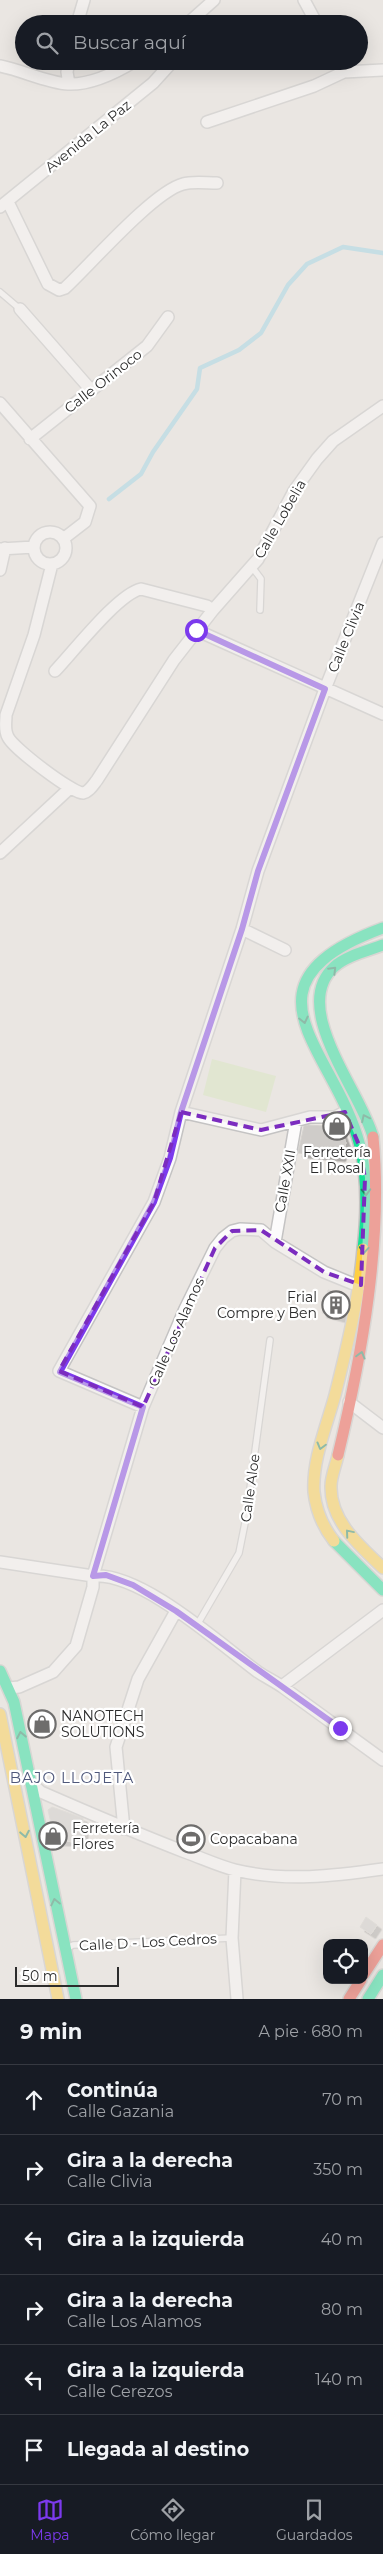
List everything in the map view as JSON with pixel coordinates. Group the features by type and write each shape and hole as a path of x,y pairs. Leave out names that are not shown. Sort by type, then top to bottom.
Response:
{"main road":[{"path":"383,928 338,946 317,962 304,990 302,1017 308,1036 360,1145 367,1215 361,1285 315,1470 313,1495 317,1513 324,1530 383,1590"},
{"path":"383,945 358,954 334,967 321,988 318,1010 329,1045 372,1133 382,1182 380,1286 332,1475 331,1497 338,1520 383,1568"},
{"path":"367,1215 382,1217"},
{"path":"361,1285 380,1286"},
{"path":"333,1399 349,1402"},
{"path":"0,1671 5,1690 14,1702 76,1999"},
{"path":"0,1714 58,1999"},
{"path":"16,1786 30,1783"},
{"path":"368,1968 383,1945"},
{"path":"48,1953 65,1950"},
{"path":"368,1999 383,1975"},
{"path":"349,1999 358,1984"}],"street":[{"path":"80,15 84,0"},
{"path":"197,15 214,0"},
{"path":"304,0 313,15"},
{"path":"0,66 15,70"},
{"path":"15,70 69,84 112,74 119,70"},
{"path":"67,70 69,84"},
{"name":"Avenida La Paz","path":"4,204 153,83 165,70"},
{"path":"207,122 314,86 344,72 383,70"},
{"path":"4,204 48,284 59,290 65,288 137,217 170,190 182,184 217,183"},
{"path":"20,308 91,390"},
{"name":"Calle Orinoco","path":"30,439 147,346 168,316"},
{"path":"0,403 90,506 85,522 63,539"},
{"name":"Calle Lobelia","path":"70,788 82,793 86,792 97,780 174,660 196,630 252,567 294,491 317,458 341,435 383,406"},
{"path":"0,854 70,788 18,749 8,737 5,728 6,714 34,636 52,564 64,556 66,547 63,539 54,533 45,533 37,538 34,547 39,560 52,564"},
{"name":"Calle Clivia","path":"143,1407 60,1372 154,1202 170,1158 181,1112 242,929 258,871 325,689 383,543"},
{"path":"0,570 3,548 34,547"},
{"path":"56,671 110,612 134,591 141,589 207,606 213,610"},
{"path":"196,630 383,714"},
{"path":"242,929 285,950"},
{"path":"181,1112 260,1130 310,1117 335,1117 345,1112"},
{"name":"Calle XXII","path":"275,1242 296,1121"},
{"name":"Calle Los Alamos","path":"5,1690 19,1687 53,1672 76,1646 93,1587 93,1576 143,1407 185,1309 215,1248 223,1238 232,1231 240,1229 261,1230 275,1242 324,1272 361,1285"},
{"path":"349,1402 383,1428"},
{"path":"0,1562 93,1576 106,1575 133,1585 197,1625 260,1673 282,1686 383,1760"},
{"path":"282,1686 383,1610"},
{"path":"124,1829 116,1747 138,1679 176,1611"},
{"path":"30,1783 41,1792 124,1829 235,1870 276,1876 332,1877 383,1869"},
{"path":"235,1870 232,1938 237,1999"}],"lane":[{"path":"0,292 20,308"},
{"path":"252,567 261,579 260,610"},
{"name":"Calle Aloe","path":"197,1625 239,1553 246,1518 270,1340"},
{"name":"Calle D - Los Cedros","path":"65,1950 73,1945 232,1938"}],"highlighted area":[{"path":"181,1112 261,1130 345,1112 359,1145 365,1178 361,1285 324,1272 261,1230 232,1231 215,1248 143,1407 59,1371 154,1202"}],"green space":[{"path":"212,1059 276,1076 266,1112 203,1095"}],"building":[{"path":"304,1126 340,1127 346,1143 341,1157 298,1153"},
{"name":"Frial Compre y Ben","path":"328,1290 345,1295 341,1318 322,1313"},
{"path":"52,1807 83,1818 84,1842 55,1841 48,1810"},
{"path":"366,1917 377,1925 371,1934 360,1927"}],"waterway":[{"path":"109,499 141,474 153,452 197,389 200,368 239,350 261,333 288,285 307,264 343,247 383,253"}],"traffic: fast":[{"path":"363,1249 366,1198 360,1146 348,1111 316,1050 305,1022 302,997 311,973 337,950 383,928"},
{"path":"373,1137 332,1051 324,1027 320,1005 322,984 334,967 351,957 383,945"},
{"path":"334,1541 383,1590"},
{"path":"0,1671 14,1702 76,1999"},
{"path":"368,1999 383,1975"}],"traffic: slow":[{"path":"334,1541 318,1512 314,1492 315,1468 344,1359 359,1286 363,1249"},
{"path":"338,1455 331,1486 335,1510 341,1522 356,1542 383,1568"},
{"path":"0,1714 58,1999"}],"traffic: jam":[{"path":"338,1455 355,1378 373,1257 375,1216 373,1137"},
{"path":"368,1968 383,1945"},
{"path":"349,1999 358,1984"}],"place":[{"name":"Ferretería El Rosal","path":"337,1126"},
{"name":"Frial Compre y Ben","path":"336,1305"},
{"name":"NANOTECH SOLUTIONS","path":"42,1724"},
{"name":"Ferretería Flores","path":"53,1836"},
{"name":"Copacabana","path":"191,1839"}],"district":[{"name":"BAJO LLOJETA","path":"72,1778"}],"route":[{"path":"196,630 325,689 258,871 242,929 181,1112 170,1158 154,1202 60,1372 143,1407 93,1576 106,1575 133,1585 176,1611 260,1673 282,1686 340,1728"}]}
